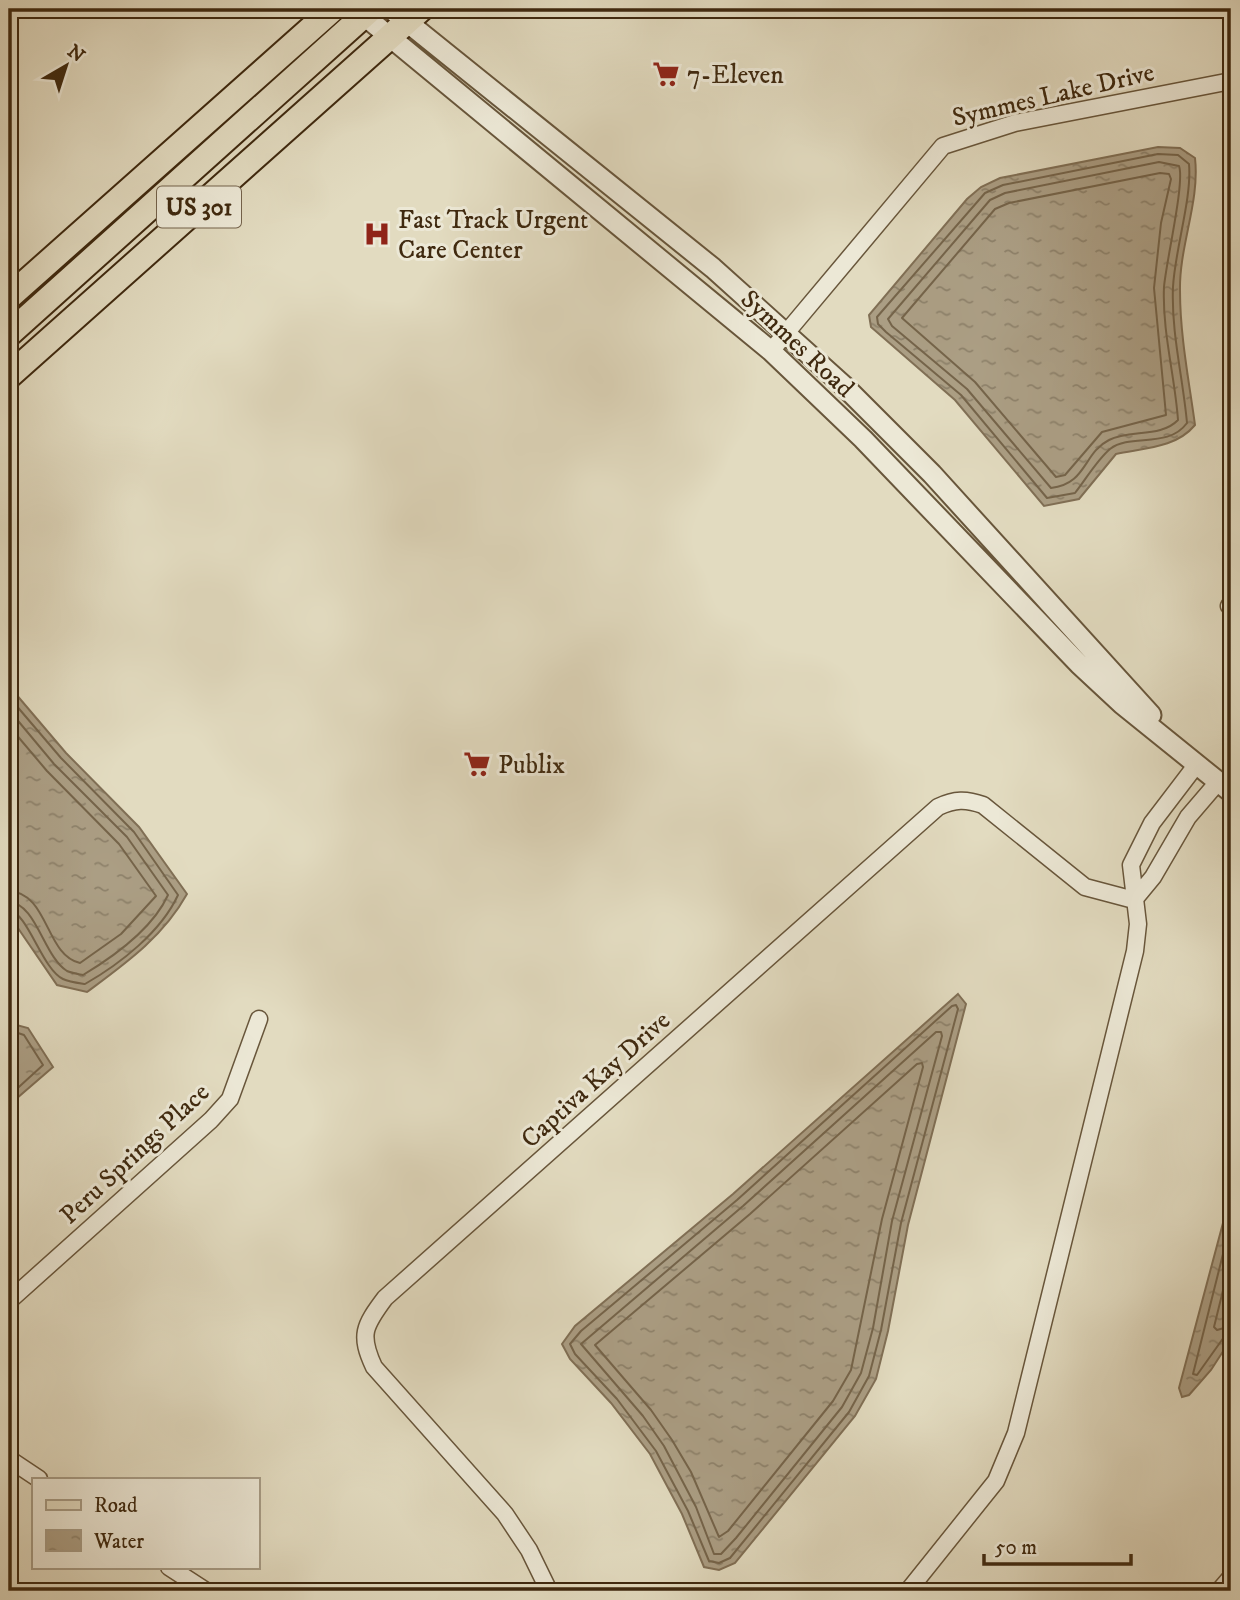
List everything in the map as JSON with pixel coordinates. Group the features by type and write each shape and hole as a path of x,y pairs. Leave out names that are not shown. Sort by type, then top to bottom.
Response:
{"main road":[{"name":"US 301","path":"9,297 333,9"},
{"name":"US 301","path":"9,376 384,15"},
{"path":"9,334 384,15"}],"street":[{"name":"Symmes Road","path":"384,15 588,165 787,333 924,465 1177,745 1225,787"},
{"name":"Symmes Road","path":"384,15 771,351 863,439 1072,657 1122,704 1177,745"},
{"name":"Symmes Lake Drive","path":"771,351 943,146 1014,123 1231,81"},
{"path":"908,1591 996,1481 1016,1433 1135,951 1138,924 1133,900 1131,864 1152,823 1197,764"},
{"path":"1133,900 1153,877 1188,817 1225,787"},
{"name":"Captiva Kay Drive","path":"548,1591 529,1550 505,1514 374,1367 363,1344 368,1320 385,1298 938,807 950,801 967,799 983,804 1085,887 1133,900"},
{"name":"Peru Springs Place","path":"9,1301 211,1120 230,1099 259,1018"},
{"path":"9,1459 38,1478"},
{"path":"171,1568 206,1591"},
{"path":"1219,1591 1231,1577"}],"water":[{"path":"1158,147 1180,148 1195,158 1195,191 1183,257 1180,308 1195,425 1169,443 1116,454 1079,499 1044,506 955,400 871,327 869,315 967,199 981,187 1000,178"},
{"path":"9,686 66,753 139,827 187,894 155,936 87,992 57,985 9,915"},
{"path":"958,994 966,1004 908,1225 876,1379 855,1416 735,1563 719,1570 704,1567 682,1514 650,1454 611,1403 570,1359 562,1344 575,1326 733,1194"},
{"path":"9,1023 28,1028 53,1067 9,1105"},
{"path":"1231,1193 1231,1339 1211,1370 1189,1395 1182,1397 1179,1388"}],"place":[{"name":"7-Eleven","path":"666,74"},
{"name":"Fast Track Urgent Care Center","path":"377,234"},
{"name":"Publix","path":"477,764"}]}
